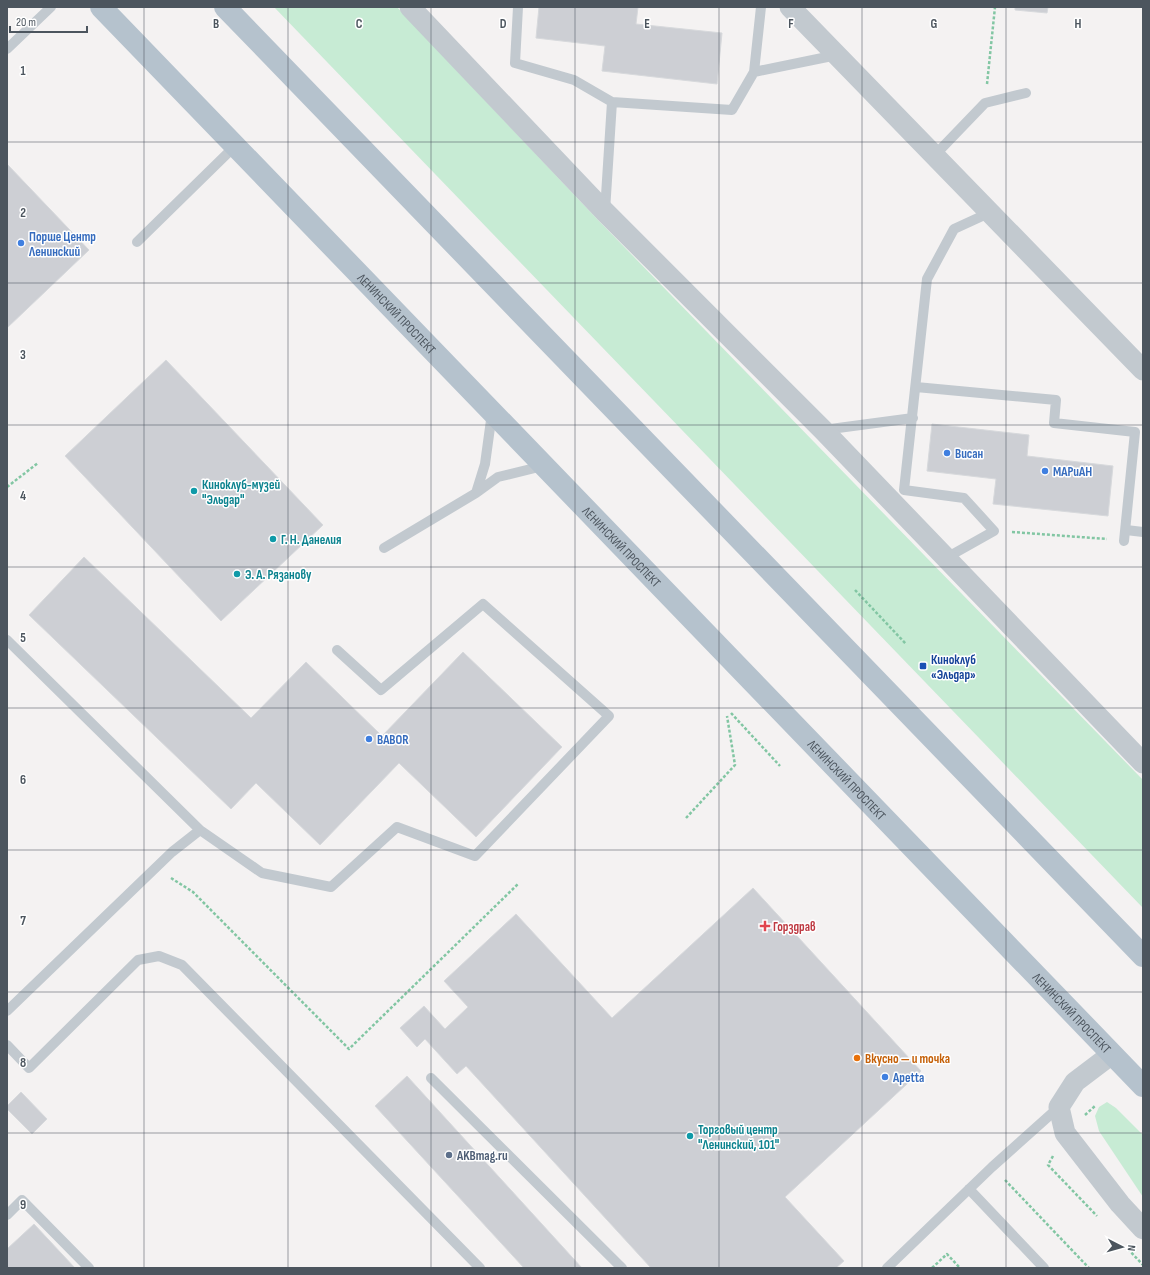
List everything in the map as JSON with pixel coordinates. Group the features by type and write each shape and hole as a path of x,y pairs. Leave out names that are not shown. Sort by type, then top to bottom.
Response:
{"main road":[{"name":"ЛЕНИНСКИЙ ПРОСПЕКТ","path":"101,7 234,147 1143,1086"},
{"path":"225,7 1143,956"}],"street":[{"path":"410,7 605,212 823,430 1143,763"},
{"path":"790,7 1143,370"},
{"path":"1112,1054 1075,1082 1059,1107 1065,1132 1120,1204 1143,1229"}],"lane":[{"path":"7,49 51,7"},
{"path":"518,7 515,63 574,80 612,102 732,110 754,72 761,7"},
{"path":"754,72 837,55"},
{"path":"935,155 985,103 1026,93"},
{"path":"605,212 612,102"},
{"path":"137,242 234,147"},
{"path":"946,558 994,531 964,498 904,490 927,279 954,229 991,212"},
{"path":"916,387 1056,400 1054,423 1135,432 1124,540"},
{"path":"476,493 485,464 492,413"},
{"path":"823,430 912,418"},
{"path":"384,548 476,493 498,477 543,466"},
{"path":"1126,530 1143,532"},
{"path":"7,640 200,830 262,873 331,887 397,827 475,856 609,716 483,604 381,690 337,650"},
{"path":"7,1011 172,852 200,830"},
{"path":"7,1045 29,1068 138,960 159,956 182,965 480,1268"},
{"path":"432,1078 622,1268"},
{"path":"887,1268 992,1167 1059,1107"},
{"path":"969,1189 1044,1268"},
{"path":"7,1215 22,1200 88,1268"}],"path":[{"path":"985,103 995,7"},
{"path":"7,487 38,463"},
{"path":"994,531 1124,540"},
{"path":"855,590 906,644"},
{"path":"731,713 780,766"},
{"path":"686,818 735,765 727,716"},
{"path":"156,868 192,892 349,1049 518,884"},
{"path":"992,1167 1089,1268"},
{"path":"932,1268 947,1254 960,1268"}],"green space":[{"path":"274,7 397,7 598,220 1143,780 1143,908"},
{"path":"1107,1102 1116,1108 1143,1135 1143,1197 1099,1131 1095,1116 1099,1107"}],"building":[{"path":"539,7 638,7 636,24 722,33 717,84 602,71 605,46 536,38"},
{"path":"1015,7 1048,7 1047,13 1015,10"},
{"path":"7,164 89,250 7,328"},
{"name":"Киноклуб-музей \"Эльдар\"","path":"166,360 323,525 221,621 65,456"},
{"path":"932,424 1029,435 1027,456 1113,466 1108,516 993,504 996,479 927,471"},
{"path":"84,557 251,718 306,662 382,736 463,652 562,747 476,837 399,763 320,845 256,783 231,809 29,615"},
{"name":"Торговый центр \"Ленинский, 101\"","path":"753,888 921,1071 785,1197 844,1261 836,1268 651,1268 466,1066 457,1074 425,1039 417,1047 400,1028 424,1006 445,1029 468,1007 444,981 516,914 612,1018"},
{"path":"407,1076 582,1268 524,1268 375,1106"},
{"path":"21,1092 47,1119 32,1134 7,1109 7,1106"},
{"path":"34,1224 75,1268 7,1268 7,1249"}],"place":[{"name":"Порше Центр Ленинский","path":"21,243"},
{"name":"Висан","path":"947,453"},
{"name":"МАРиАН","path":"1045,471"},
{"name":"Киноклуб-музей \"Эльдар\"","path":"194,491"},
{"name":"Г. Н. Данелия","path":"273,539"},
{"name":"Э. А. Рязанову","path":"237,574"},
{"name":"Киноклуб «Эльдар»","path":"923,666"},
{"name":"BABOR","path":"369,739"},
{"name":"Горздрав","path":"765,926"},
{"name":"Вкусно — и точка","path":"857,1058"},
{"name":"Apetta","path":"885,1077"},
{"name":"Торговый центр \"Ленинский, 101\"","path":"690,1136"},
{"name":"AKBmag.ru","path":"449,1155"}]}
